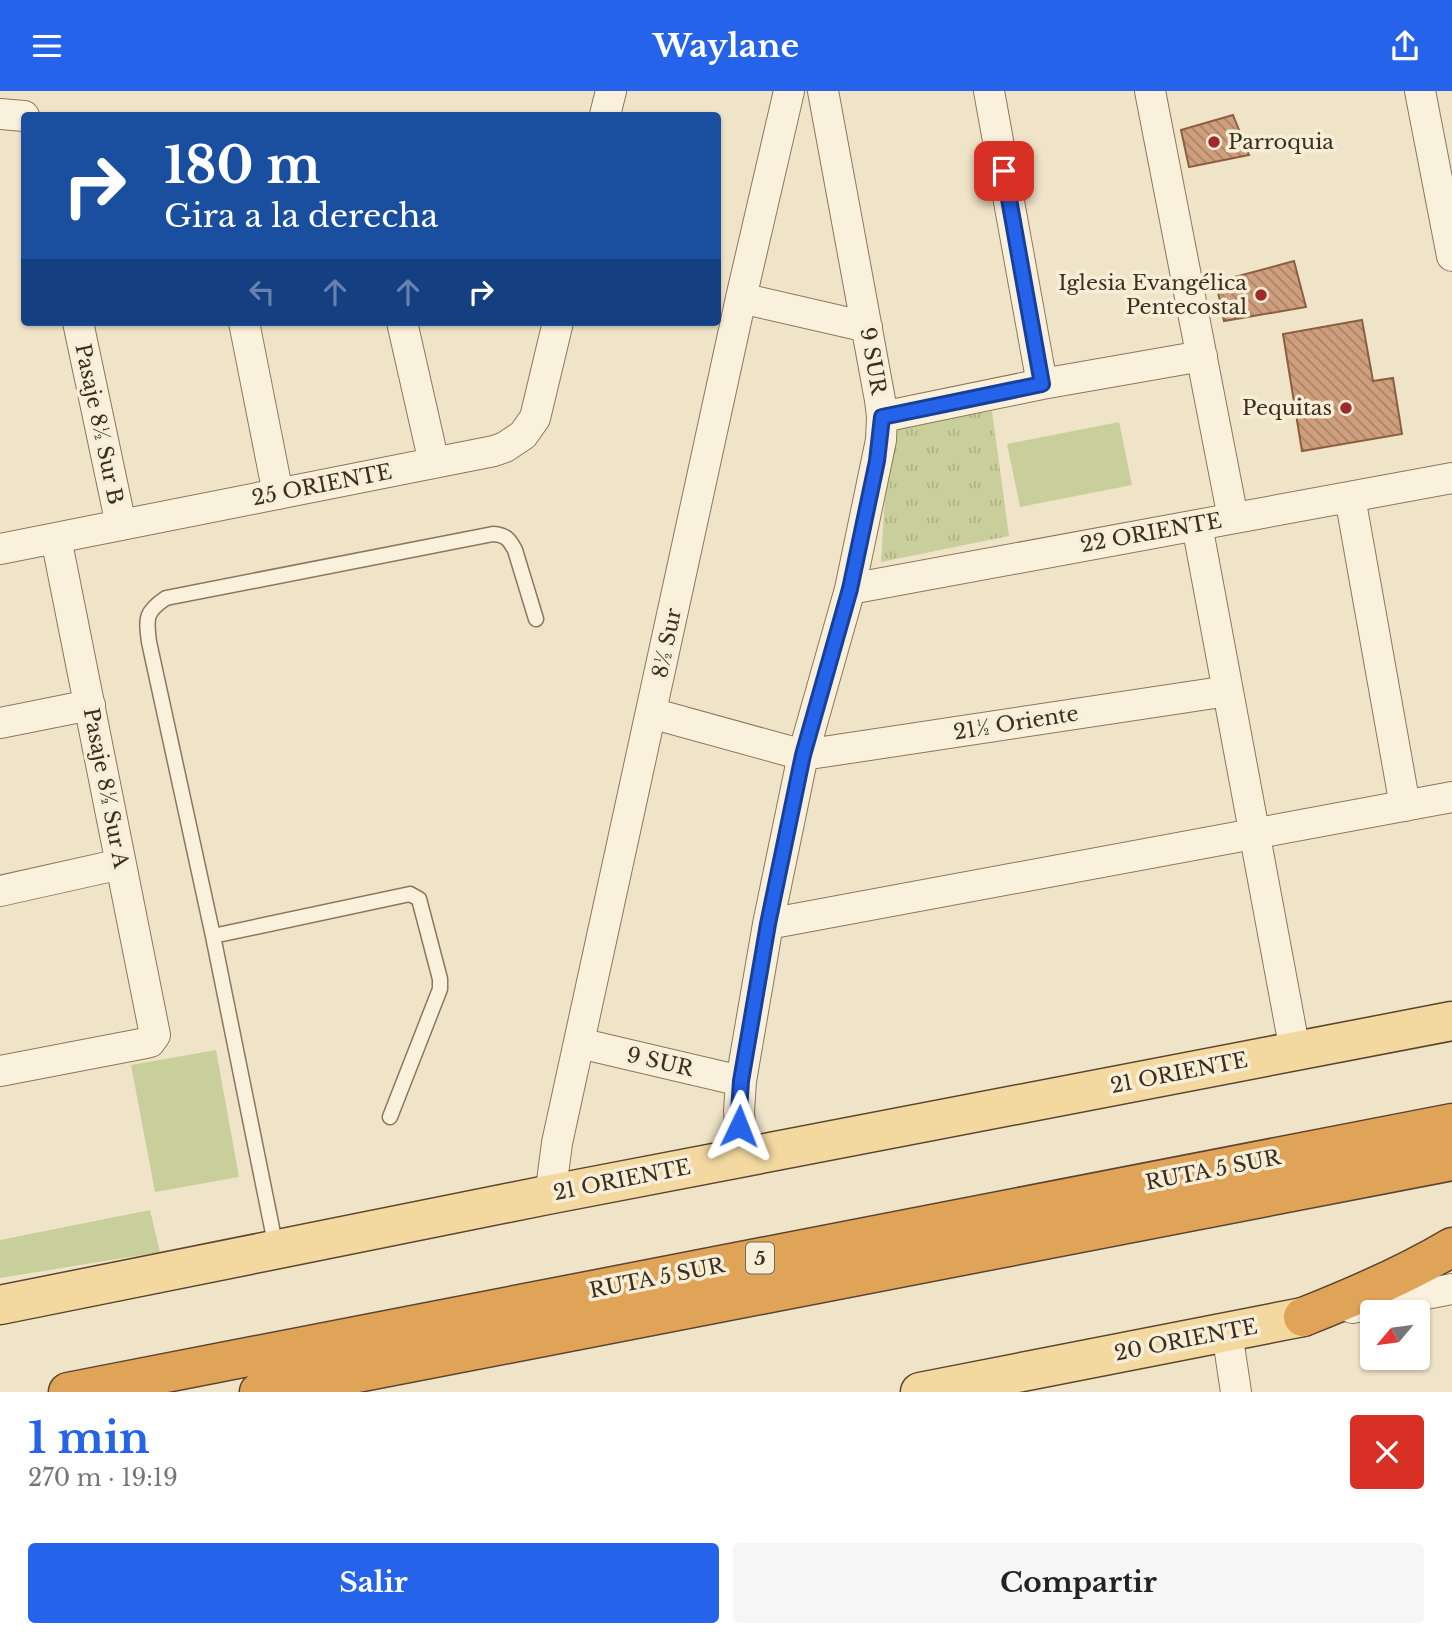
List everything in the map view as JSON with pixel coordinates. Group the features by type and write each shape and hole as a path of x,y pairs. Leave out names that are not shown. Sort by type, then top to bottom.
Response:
{"highway":[{"name":"RUTA 5 SUR","path":"68,1392 1452,1123"},
{"name":"RUTA 5 SUR","path":"259,1392 1452,1161"},
{"path":"1303,1317 1403,1274 1452,1247"}],"main road":[{"name":"21 ORIENTE","path":"0,1305 547,1195 1452,1021"},
{"name":"20 ORIENTE","path":"920,1392 1303,1317"}],"street":[{"path":"606,112 611,91"},
{"name":"8½ Sur","path":"547,1195 551,1189 557,1143 789,91"},
{"name":"9 SUR","path":"742,1158 739,1111 741,1081 768,924 803,755 850,589 877,461 882,417 823,91"},
{"path":"989,91 1042,384"},
{"path":"1150,91 1234,518"},
{"path":"1420,91 1452,255"},
{"path":"0,114 21,116"},
{"path":"741,299 867,327"},
{"name":"Pasaje 8½ Sur B","path":"79,326 121,525"},
{"path":"245,326 278,494"},
{"path":"402,326 434,463"},
{"name":"25 ORIENTE","path":"0,549 494,451 523,435 535,418 557,326"},
{"path":"882,417 1042,384 1202,356"},
{"name":"22 ORIENTE","path":"850,589 1452,478"},
{"path":"1350,497 1405,806"},
{"path":"1197,525 1295,1051"},
{"name":"Pasaje 8½ Sur A","path":"0,1071 146,1043 153,1039 154,1032 57,538"},
{"name":"21½ Oriente","path":"803,755 1228,691"},
{"path":"0,723 90,705"},
{"path":"652,713 803,755"},
{"path":"768,924 1452,797"},
{"path":"0,891 121,864"},
{"name":"9 SUR","path":"579,1043 741,1081"},
{"name":"20 ORIENTE","path":"1303,1317 1452,1289"},
{"path":"1227,1332 1236,1392"}],"lane":[{"path":"276,1249 146,620 155,606 166,598 493,534 502,535 510,541 515,550 536,619"},
{"path":"213,936 410,894 419,899 440,979 440,989 390,1117"}],"green space":[{"path":"992,411 1009,536 881,562 889,429"},
{"path":"1119,422 1132,485 1020,507 1007,444"},
{"path":"216,1050 239,1177 155,1192 131,1065"},
{"path":"150,1210 160,1252 0,1278 0,1240"}],"building":[{"name":"Parroquia","path":"1233,115 1249,155 1189,167 1181,130"},
{"name":"Iglesia Evangélica Pentecostal","path":"1294,261 1306,307 1224,321 1216,282"},
{"name":"Pequitas","path":"1362,320 1373,381 1393,378 1402,434 1302,451 1283,334"}],"place":[{"name":"Parroquia","path":"1214,142"},
{"name":"Iglesia Evangélica Pentecostal","path":"1261,295"},
{"name":"Pequitas","path":"1346,408"}],"route":[{"path":"739,1126 741,1081 768,924 803,755 850,589 877,461 882,417 1042,384 1004,171"}]}
